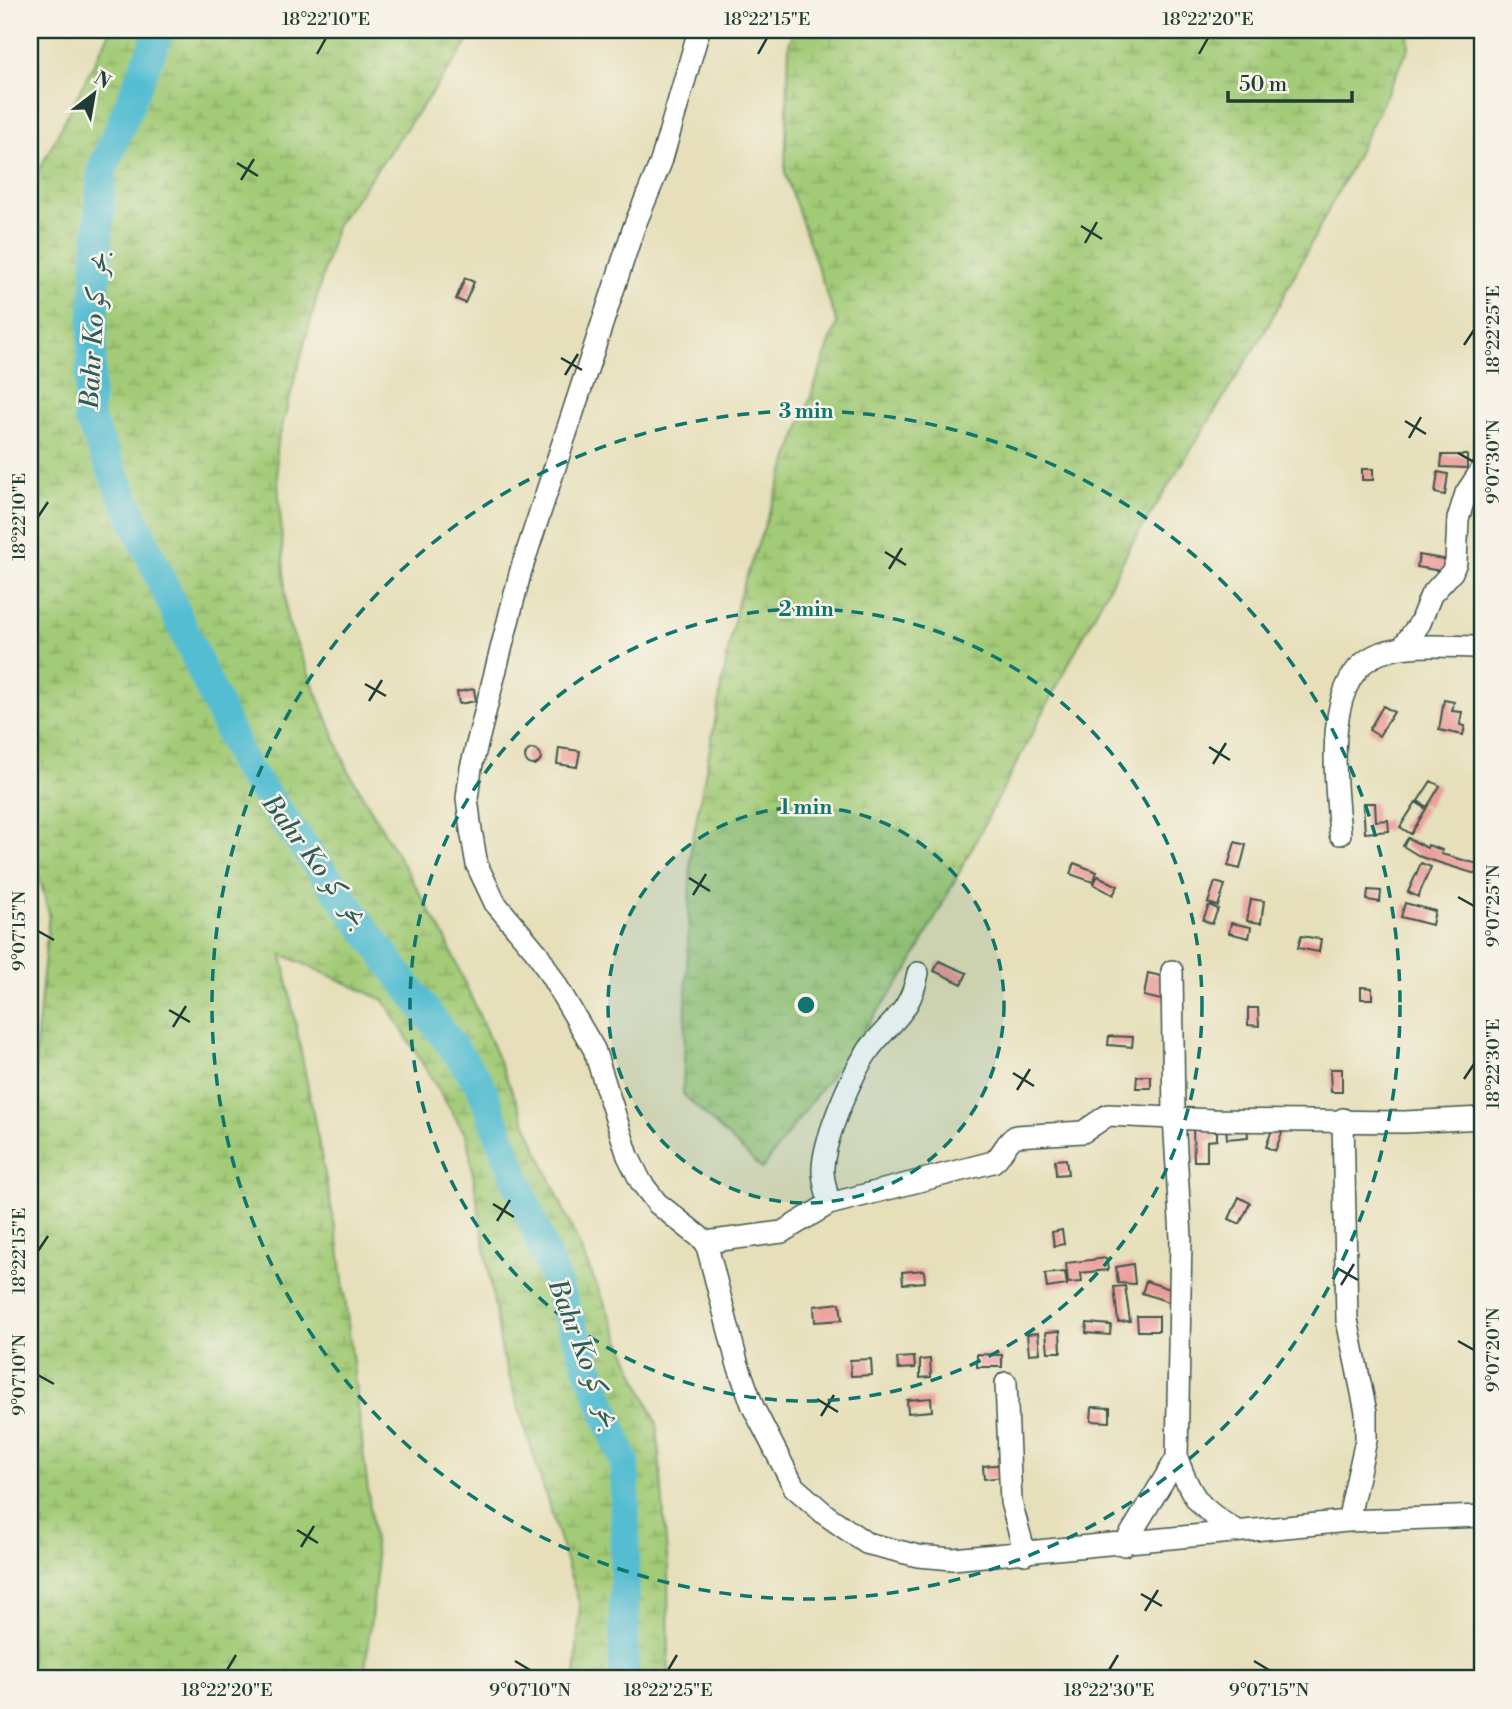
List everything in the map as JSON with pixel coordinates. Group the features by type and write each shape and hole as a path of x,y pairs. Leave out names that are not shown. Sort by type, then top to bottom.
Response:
{"street":[{"path":"699,30 661,162 634,227 577,394 553,479 536,519 508,618 467,798 477,865 481,874 495,903 538,954 594,1049 628,1156 641,1182 657,1203 706,1242 737,1362 753,1408 794,1487 826,1515 866,1543 918,1556 953,1559 1124,1545 1348,1521 1482,1516"},
{"path":"1402,648 1420,623 1431,595 1452,572 1462,506 1470,485 1482,469"},
{"path":"1420,623 1444,648"},
{"path":"1340,834 1335,745 1343,696 1355,671 1366,660 1379,653 1402,648 1482,647"},
{"path":"1172,971 1174,1116 1181,1238 1177,1458 1187,1486 1207,1513 1237,1531"},
{"path":"829,1203 822,1169 826,1147 848,1087 861,1060 887,1027 904,1013 914,994 918,974"},
{"path":"706,1242 782,1232 829,1203 993,1162 1000,1156 1009,1139 1016,1136 1083,1132 1108,1115 1174,1116 1213,1121 1343,1119 1405,1122 1482,1118"},
{"path":"1343,1119 1343,1257 1347,1320 1366,1412 1366,1440 1348,1521"},
{"path":"1006,1383 1011,1502 1025,1554"},
{"path":"1124,1545 1177,1458"}],"green space":[{"path":"111,30 477,30 336,226 276,449 287,620 348,770 445,937 657,1424 668,1569 669,1679 575,1679 580,1606 502,1353 467,1137 384,1000 282,954 339,1247 377,1567 364,1679 30,1679 30,1110 49,913 30,845 30,188"},
{"path":"794,30 1408,30 1409,48 1350,169 1264,333 1130,547 908,970 762,1169 683,1094 691,848 738,600 837,323 785,173 789,44"}],"building":[{"path":"465,278 474,282 465,303 456,299"},
{"path":"1442,455 1467,455 1467,468 1441,467"},
{"path":"1362,469 1373,469 1373,480 1362,480"},
{"path":"1438,472 1448,474 1445,495 1435,493"},
{"path":"1419,555 1449,560 1447,572 1417,567"},
{"path":"474,689 476,701 459,704 457,692"},
{"path":"1444,700 1454,702 1452,711 1462,712 1460,725 1465,726 1463,735 1439,730"},
{"path":"1383,706 1394,712 1379,736 1369,730"},
{"path":"559,748 580,751 577,767 557,764"},
{"path":"530,749 536,749 541,757 539,763 530,765 525,760 525,754"},
{"path":"1431,781 1440,786 1427,807 1418,801"},
{"path":"1416,802 1426,809 1411,834 1400,827"},
{"path":"1363,803 1375,803 1376,821 1388,820 1389,831 1365,833"},
{"path":"1408,838 1427,848 1428,845 1442,850 1441,854 1482,865 1482,876 1421,857 1403,846"},
{"path":"1235,842 1246,845 1240,869 1228,866"},
{"path":"1074,863 1097,872 1093,882 1070,874"},
{"path":"1421,863 1431,867 1418,897 1408,892"},
{"path":"1098,876 1118,886 1113,895 1093,884"},
{"path":"1215,882 1225,885 1218,906 1208,903"},
{"path":"1368,890 1381,891 1380,902 1367,900"},
{"path":"1251,899 1264,901 1261,923 1247,921"},
{"path":"1405,903 1435,911 1432,925 1401,917"},
{"path":"1209,905 1218,909 1212,924 1203,920"},
{"path":"1231,923 1251,927 1249,938 1229,933"},
{"path":"1301,936 1321,939 1319,952 1298,948"},
{"path":"939,961 967,973 962,984 934,971"},
{"path":"1148,973 1170,978 1165,1001 1144,996"},
{"path":"1361,987 1372,988 1372,999 1361,999"},
{"path":"1248,1008 1258,1008 1259,1026 1248,1025"},
{"path":"1109,1036 1133,1037 1132,1047 1108,1045"},
{"path":"1330,1069 1342,1069 1342,1092 1331,1092"},
{"path":"1137,1076 1151,1076 1151,1088 1136,1088"},
{"path":"1274,1124 1284,1128 1275,1151 1266,1147"},
{"path":"1247,1126 1248,1137 1227,1139 1226,1127"},
{"path":"1193,1128 1217,1128 1217,1140 1207,1141 1207,1161 1194,1161"},
{"path":"1066,1159 1068,1174 1056,1175 1055,1160"},
{"path":"1239,1197 1250,1203 1240,1224 1229,1219"},
{"path":"1062,1230 1064,1244 1054,1246 1052,1232"},
{"path":"1106,1258 1108,1270 1081,1273 1082,1282 1068,1283 1066,1263"},
{"path":"1133,1264 1135,1284 1118,1283 1116,1267"},
{"path":"924,1270 925,1282 903,1284 902,1272"},
{"path":"1065,1272 1067,1285 1047,1288 1045,1274"},
{"path":"1146,1281 1176,1291 1172,1303 1142,1293"},
{"path":"1125,1286 1130,1321 1118,1322 1114,1287"},
{"path":"840,1303 842,1320 815,1322 814,1306"},
{"path":"1137,1316 1159,1316 1159,1331 1138,1331"},
{"path":"1087,1323 1111,1325 1110,1335 1086,1333"},
{"path":"1060,1331 1061,1352 1048,1352 1046,1332"},
{"path":"1038,1333 1040,1353 1029,1354 1027,1334"},
{"path":"977,1354 1002,1355 1002,1367 977,1367"},
{"path":"914,1357 915,1368 898,1369 897,1358"},
{"path":"871,1359 872,1375 851,1376 850,1360"},
{"path":"930,1359 931,1377 920,1378 920,1360"},
{"path":"931,1398 932,1411 908,1413 907,1400"},
{"path":"1092,1407 1110,1408 1110,1422 1091,1421"},
{"path":"1005,1464 1006,1477 984,1479 983,1466"}],"waterway":[{"name":"Bahr Ko بحر كو","path":"160,30 102,170 88,417 245,767 480,1084 625,1463 624,1679"}]}
